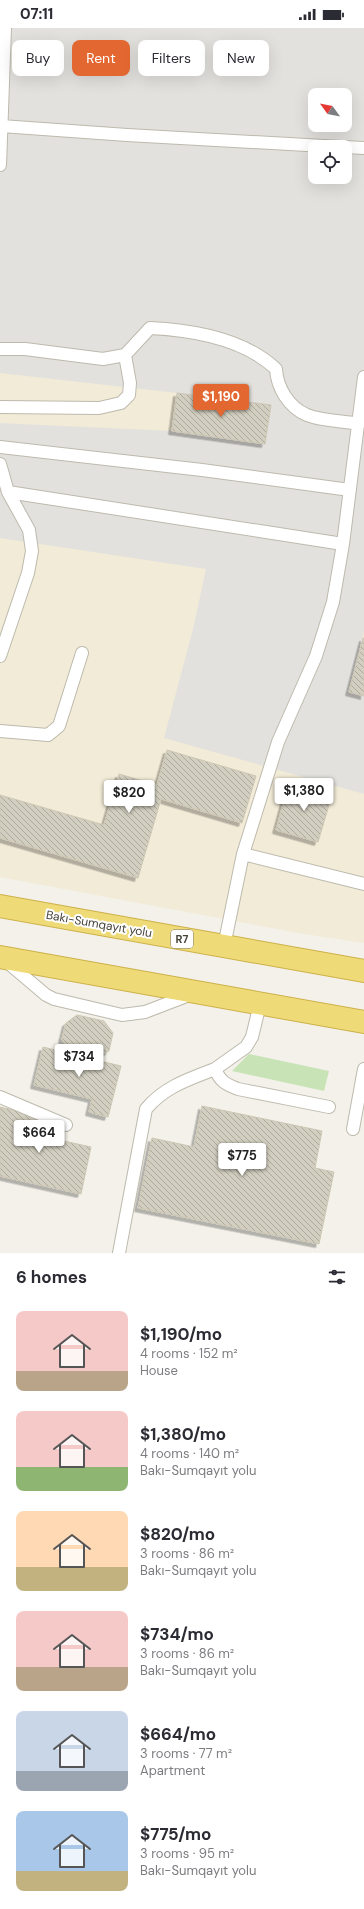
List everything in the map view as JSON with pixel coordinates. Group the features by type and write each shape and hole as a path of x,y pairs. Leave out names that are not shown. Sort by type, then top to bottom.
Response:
{"highway":[{"name":"Bakı-Sumqayıt yolu","path":"0,906 364,971"},
{"path":"1,961 364,1022"}],"lane":[{"path":"0,165 4,28"},
{"path":"1,126 134,136 308,145"},
{"path":"352,147 364,148"},
{"path":"0,349 25,349 102,359 125,355 150,328 184,330 229,342 263,356 276,368 277,380 282,392 294,406 307,415 359,424"},
{"path":"0,407 99,408 121,403 129,395 130,383 125,355"},
{"path":"224,946 243,854 278,742 316,656 334,602 344,544 364,377"},
{"path":"0,446 202,470 350,490"},
{"path":"0,464 8,492 29,530 32,551 28,573 0,656"},
{"path":"8,492 344,544"},
{"path":"0,731 48,735 59,726 82,653"},
{"path":"243,854 364,884"},
{"path":"1,961 46,995 54,999 122,1014 145,1012 195,993"},
{"path":"119,1253 146,1109 156,1097 176,1085 215,1069 246,1047 252,1037 260,1004"},
{"path":"215,1069 219,1079 224,1084 238,1089 329,1107"},
{"path":"353,1129 364,1069"},
{"path":"0,1098 66,1125"}],"shaded area":[{"path":"0,28 364,28 364,943 304,934 0,877"},
{"path":"0,28 364,28 364,632 349,692 364,696 364,794 164,738 193,629 206,569 0,538 0,423 172,431 265,444 271,406 177,393 0,373"}],"green space":[{"path":"249,1054 329,1071 324,1091 232,1071"}],"building":[{"path":"177,393 271,405 265,444 172,431"},
{"path":"364,638 364,696 349,692"},
{"path":"167,750 256,776 242,823 161,799 138,878 0,838 0,795 104,825 119,774 157,785"},
{"path":"289,782 332,795 318,842 276,830"},
{"path":"77,1015 104,1021 113,1033 109,1051 98,1056 97,1060 67,1053 67,1048 62,1039 66,1023"},
{"path":"43,1047 121,1066 108,1117 89,1112 92,1099 34,1085"},
{"path":"202,1106 322,1131 315,1168 334,1172 319,1244 138,1208 152,1138 194,1147"},
{"path":"0,1107 41,1116 37,1135 91,1147 81,1194 0,1176"}]}
